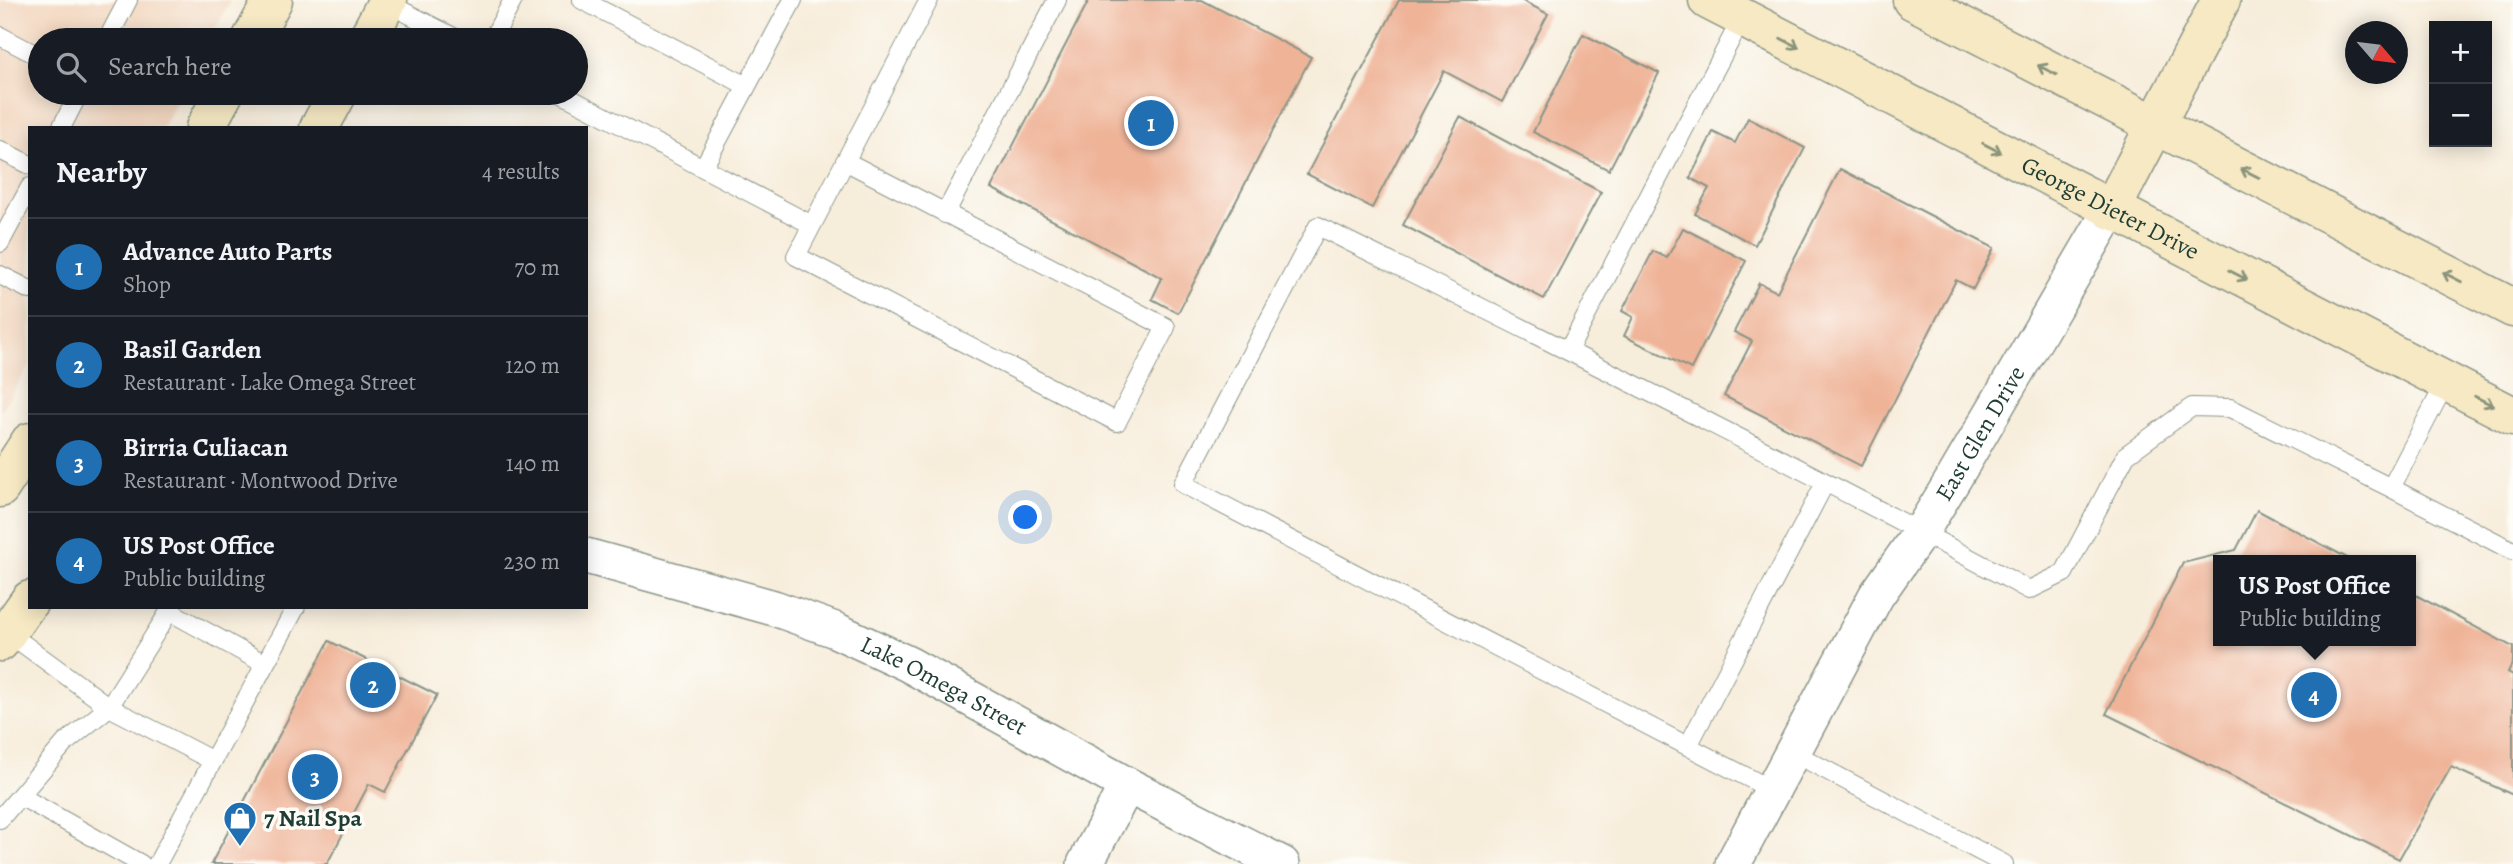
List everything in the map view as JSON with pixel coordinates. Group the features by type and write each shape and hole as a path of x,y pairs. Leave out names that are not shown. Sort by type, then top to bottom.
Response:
{"main road":[{"path":"258,28 273,0"},
{"name":"George Dieter Drive","path":"1708,0 2513,416"},
{"name":"East Glen Drive","path":"2111,210 2221,0"},
{"path":"373,28 387,1"},
{"path":"1926,3 2156,125 2513,308"},
{"path":"206,126 217,105"},
{"path":"321,126 332,105"},
{"path":"0,488 28,445"},
{"path":"4,637 28,603"}],"street":[{"name":"East Glen Drive","path":"1733,864 1876,596 1921,532 2111,210"},
{"name":"Lake Omega Street","path":"588,557 774,608 835,630 908,664 1127,785 1282,864"},
{"path":"1085,864 1127,785"}],"lane":[{"path":"113,28 128,0"},
{"path":"498,28 513,0"},
{"path":"582,0 747,86"},
{"path":"704,168 793,0"},
{"path":"845,161 1166,327 1116,422 796,256 845,161 929,0"},
{"path":"945,214 1057,0"},
{"path":"387,1 437,28"},
{"path":"1568,351 1742,18"},
{"path":"0,36 28,51"},
{"path":"62,126 73,105"},
{"path":"583,105 812,225"},
{"path":"0,150 28,164"},
{"path":"0,243 28,191"},
{"path":"1772,790 1183,484 1318,226 1568,351 2029,590 2063,573 2126,455 2192,407 2230,408 2513,551"},
{"path":"0,275 28,289"},
{"path":"2392,488 2446,382"},
{"path":"1688,746 1825,483"},
{"path":"0,819 65,743 109,707 171,609 265,664"},
{"path":"157,864 295,609"},
{"path":"4,637 109,707 214,761"},
{"path":"1792,752 2004,864"},
{"path":"20,796 141,864"}],"shaded area":[{"path":"0,0 231,0 216,28 28,28 28,105 174,105 163,126 28,126 28,368 0,412"}],"building":[{"path":"1089,0 1202,0 1311,57 1178,313 1152,299 1162,278 991,188"},
{"path":"1399,0 1521,0 1548,14 1502,102 1444,71 1372,208 1307,174"},
{"path":"1583,34 1659,73 1609,170 1533,132"},
{"path":"1460,117 1601,192 1544,299 1403,225"},
{"path":"1748,118 1805,148 1755,245 1695,214 1709,188 1690,178 1713,132 1735,143"},
{"path":"1840,169 1994,248 1973,289 1956,280 1861,466 1724,396 1752,341 1734,332 1759,283 1777,292"},
{"path":"1683,228 1746,261 1691,369 1624,336 1633,317 1622,311 1653,251 1667,258"},
{"path":"2257,510 2342,555 2216,555 2236,550"},
{"path":"2213,556 2213,646 2416,646 2416,595 2513,647 2513,662 2508,672 2513,675 2513,795 2451,767 2399,859 2106,714 2183,563"},
{"path":"329,641 437,695 385,792 369,784 327,864 211,864"}],"place":[{"name":"Advance Auto Parts","path":"1151,123"},
{"name":"Basil Garden","path":"373,685"},
{"name":"US Post Office","path":"2314,695"},
{"name":"Birria Culiacan","path":"315,777"},
{"name":"7 Nail Spa","path":"240,848"}]}
